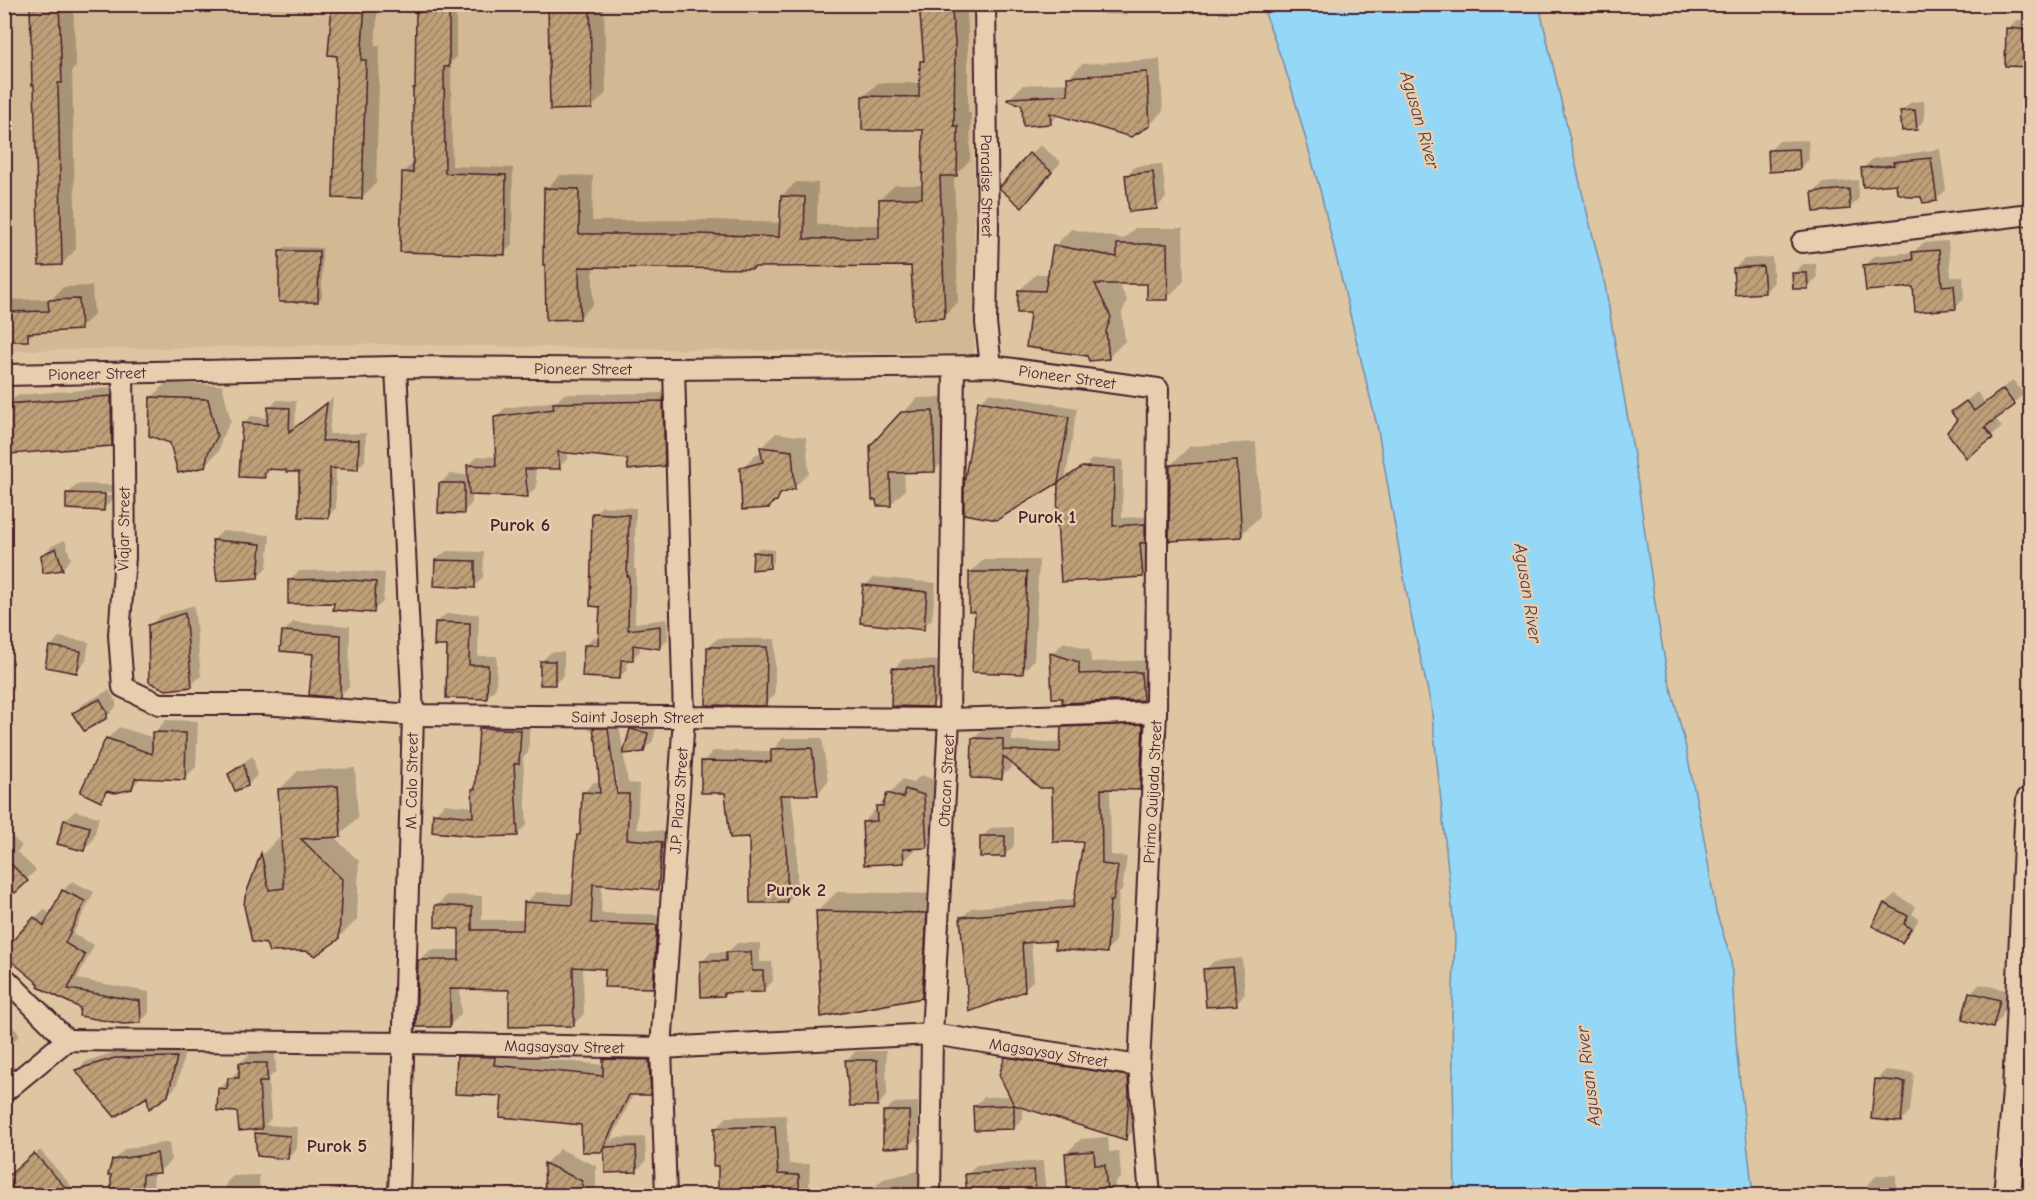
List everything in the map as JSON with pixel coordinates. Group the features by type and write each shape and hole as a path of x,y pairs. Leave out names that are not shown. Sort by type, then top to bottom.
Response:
{"street":[{"name":"Paradise Street","path":"985,4 988,226 986,323 991,366"},
{"path":"1802,242 2031,214"},
{"name":"Pioneer Street","path":"4,375 396,367 674,369 991,366 1158,388"},
{"name":"M. Calo Street","path":"396,367 413,715 399,1196"},
{"name":"Otacan Street","path":"930,1196 932,1034 949,719 954,367"},
{"name":"J.P. Plaza Street","path":"666,1196 661,1048 684,718 674,369"},
{"name":"Viajar Street","path":"123,372 124,557 119,635 123,687"},
{"name":"Primo Quijada Street","path":"1150,1196 1139,1066 1156,712 1158,388"},
{"name":"Saint Joseph Street","path":"123,687 159,704 263,704 413,715 949,719 1156,712"},
{"path":"2007,1196 2016,1091 2027,833 2031,800"},
{"path":"4,977 67,1040 4,1092"},
{"name":"Magsaysay Street","path":"67,1040 661,1048 932,1034 1139,1066"}],"shaded area":[{"path":"4,5 974,5 974,354 369,344 5,351"}],"water":[{"name":"Agusan River","path":"1262,5 1539,5 1605,285 1667,673 1684,739 1716,912 1731,958 1737,1056 1753,1195 1455,1195 1452,1014 1455,937 1431,705 1409,606 1378,430 1320,190 1290,83"}],"building":[{"path":"30,4 59,4 62,83 58,83 62,265 39,266"},
{"path":"332,4 365,4 361,60 366,60 362,199 333,198 337,56 328,55"},
{"path":"548,4 590,4 592,109 550,110"},
{"path":"919,4 951,4 955,41 954,126 958,126 957,176 940,176 945,318 914,320 911,266 753,267 753,269 579,267 580,319 546,320 545,265 543,265 544,188 579,189 579,234 779,237 781,196 805,197 804,239 879,238 879,199 922,198 923,130 862,130 862,96 919,97 920,61 924,61"},
{"path":"416,12 449,12 449,67 444,67 445,173 506,175 505,255 400,252 402,172 413,173"},
{"path":"2006,28 2031,30 2031,67 2005,66"},
{"path":"1147,72 1150,126 1131,137 1050,113 1051,124 1023,126 1022,105 1007,100 1008,98 1068,95 1067,77"},
{"path":"1915,110 1917,130 1902,131 1900,111"},
{"path":"1799,149 1800,170 1769,172 1768,150"},
{"path":"1029,153 1052,172 1022,208 999,188"},
{"path":"1931,158 1937,201 1923,203 1921,197 1910,197 1897,193 1896,184 1863,187 1861,168"},
{"path":"1153,172 1157,209 1129,212 1125,175"},
{"path":"1849,189 1850,209 1814,212 1812,192"},
{"path":"1117,244 1167,244 1168,300 1147,300 1147,284 1095,284 1111,317 1106,331 1109,359 1089,361 1087,356 1026,347 1030,313 1017,313 1018,290 1045,291 1053,245 1117,257"},
{"path":"1939,250 1942,286 1954,285 1956,309 1915,312 1913,287 1866,291 1863,265 1913,260 1912,252"},
{"path":"279,251 319,251 318,302 279,302"},
{"path":"1763,266 1765,293 1735,295 1733,268"},
{"path":"1792,273 1807,273 1808,289 1793,289"},
{"path":"79,299 81,330 28,333 28,341 4,341 4,312 49,311 48,300"},
{"path":"2003,389 2015,405 1985,427 1993,438 1966,458 1947,432 1957,420 1951,412 1966,401 1974,411"},
{"path":"111,396 112,446 10,454 6,404"},
{"path":"150,397 208,399 217,437 208,453 205,467 178,473 170,443 149,436"},
{"path":"663,401 665,466 628,470 627,459 558,452 560,469 525,469 528,497 469,495 467,465 496,466 494,417 554,409 553,403"},
{"path":"978,401 1069,417 1058,483 997,520 964,514 964,484"},
{"path":"327,403 322,441 359,440 358,470 330,468 329,518 299,517 299,472 266,469 265,478 239,477 242,423 267,425 268,407 290,408 289,432"},
{"path":"933,411 935,472 890,473 891,506 877,506 876,500 872,500 870,446 901,412"},
{"path":"760,447 792,451 795,489 780,494 777,501 773,502 769,508 742,510 740,468 763,462"},
{"path":"1237,461 1242,537 1169,541 1170,465"},
{"path":"1082,467 1114,468 1113,526 1145,524 1145,543 1140,543 1143,577 1061,582 1057,522 1058,483"},
{"path":"439,483 464,483 464,514 438,513"},
{"path":"66,493 105,494 104,511 66,509"},
{"path":"592,513 629,515 628,630 660,626 660,649 633,645 633,660 621,660 620,679 582,677 584,645 598,645 600,607 590,606"},
{"path":"212,540 261,544 258,578 217,581"},
{"path":"56,548 63,570 43,573 41,555"},
{"path":"753,552 770,554 770,568 752,570"},
{"path":"435,560 475,561 475,588 434,586"},
{"path":"969,572 1027,572 1023,674 972,672 975,612 969,612"},
{"path":"336,579 376,582 374,613 333,610 334,603 288,604 288,580"},
{"path":"863,585 927,592 924,630 860,623"},
{"path":"185,613 192,687 166,690 149,682 148,625"},
{"path":"435,622 470,623 469,665 488,665 487,699 446,698 447,646 434,646"},
{"path":"282,631 341,635 340,698 309,695 313,654 280,651"},
{"path":"49,646 81,651 77,673 45,667"},
{"path":"707,647 767,647 766,706 706,705"},
{"path":"1050,653 1079,662 1079,674 1141,672 1143,700 1062,703 1062,698 1052,698"},
{"path":"540,661 555,661 555,685 540,685"},
{"path":"892,668 934,669 933,707 891,706"},
{"path":"100,699 107,712 107,718 84,731 72,713"},
{"path":"1143,724 1140,790 1101,789 1102,864 1118,866 1113,901 1110,901 1107,953 1055,949 1055,941 1022,943 1025,991 969,1012 960,917 1073,907 1083,842 1053,842 1052,788 1040,788 1003,756 1002,779 971,778 972,738 1003,739 1003,750 1060,752 1061,727"},
{"path":"479,728 521,730 519,764 514,764 518,836 474,837 432,832 433,813 473,817 472,789 475,789"},
{"path":"593,728 608,728 617,794 629,794 627,839 662,842 658,890 593,884 591,923 657,925 653,988 604,987 605,969 573,967 574,1026 509,1027 509,990 450,989 450,1027 416,1027 418,960 459,960 459,929 435,927 435,905 472,907 472,930 523,930 524,902 572,905 582,792 600,793"},
{"path":"630,729 648,733 644,752 623,754"},
{"path":"152,732 186,733 185,780 135,778 132,789 115,793 106,791 101,802 80,792 106,738 152,754"},
{"path":"812,748 818,795 780,795 787,859 787,903 750,903 749,837 730,838 725,793 701,793 701,761 771,762 771,749"},
{"path":"244,764 248,786 235,791 228,774"},
{"path":"338,786 341,837 301,839 342,879 339,939 315,956 307,951 269,952 266,944 252,942 244,906 261,853 269,890 284,888 278,789"},
{"path":"905,789 924,795 927,848 903,849 904,863 864,865 862,822 877,821 876,806 883,806 887,793 903,798"},
{"path":"64,820 90,827 84,851 57,844"},
{"path":"980,836 1005,836 1005,857 980,857"},
{"path":"4,857 28,881 15,893 4,883"},
{"path":"62,890 85,901 65,943 85,955 68,989 140,1001 141,1023 123,1024 79,1016 80,1008 38,987 39,984 4,955 4,950 34,917 44,926"},
{"path":"1884,903 1908,916 1904,924 1911,928 1902,943 1872,926"},
{"path":"816,911 927,913 922,998 821,1017"},
{"path":"726,952 751,952 752,971 763,971 764,992 724,993 724,996 701,997 700,961 726,961"},
{"path":"1233,967 1237,1005 1206,1007 1203,969"},
{"path":"1969,992 2000,1000 1993,1028 1962,1020"},
{"path":"457,1056 495,1057 494,1065 603,1076 603,1059 649,1060 651,1095 629,1095 601,1152 582,1152 581,1125 500,1117 502,1096 455,1094"},
{"path":"177,1057 168,1096 149,1109 147,1097 115,1117 75,1070 115,1058"},
{"path":"1005,1057 1128,1076 1126,1140 1014,1105 999,1075"},
{"path":"845,1060 877,1060 878,1106 850,1106"},
{"path":"239,1063 267,1063 267,1082 259,1082 262,1129 239,1131 237,1112 217,1111 218,1088 227,1089 228,1078 239,1078"},
{"path":"1875,1079 1905,1082 1901,1122 1871,1119"},
{"path":"1014,1105 1014,1129 974,1130 973,1106"},
{"path":"883,1111 909,1111 910,1147 883,1148"},
{"path":"775,1126 778,1174 799,1175 799,1196 718,1196 718,1166 713,1166 714,1128"},
{"path":"255,1133 290,1136 288,1159 257,1156"},
{"path":"636,1146 637,1172 605,1173 604,1147"},
{"path":"1094,1151 1095,1165 1105,1165 1107,1193 1101,1193 1101,1196 1068,1196 1065,1153"},
{"path":"34,1153 73,1196 4,1196 4,1180"},
{"path":"157,1153 160,1173 143,1174 142,1196 111,1196 111,1175 108,1175 112,1160"},
{"path":"544,1163 582,1181 582,1196 545,1196"},
{"path":"1034,1170 1036,1196 967,1196 965,1174"}],"district":[{"name":"Purok 1","path":"1047,517"},
{"name":"Purok 6","path":"520,525"},
{"name":"Purok 2","path":"796,890"},
{"name":"Purok 5","path":"337,1146"}]}
